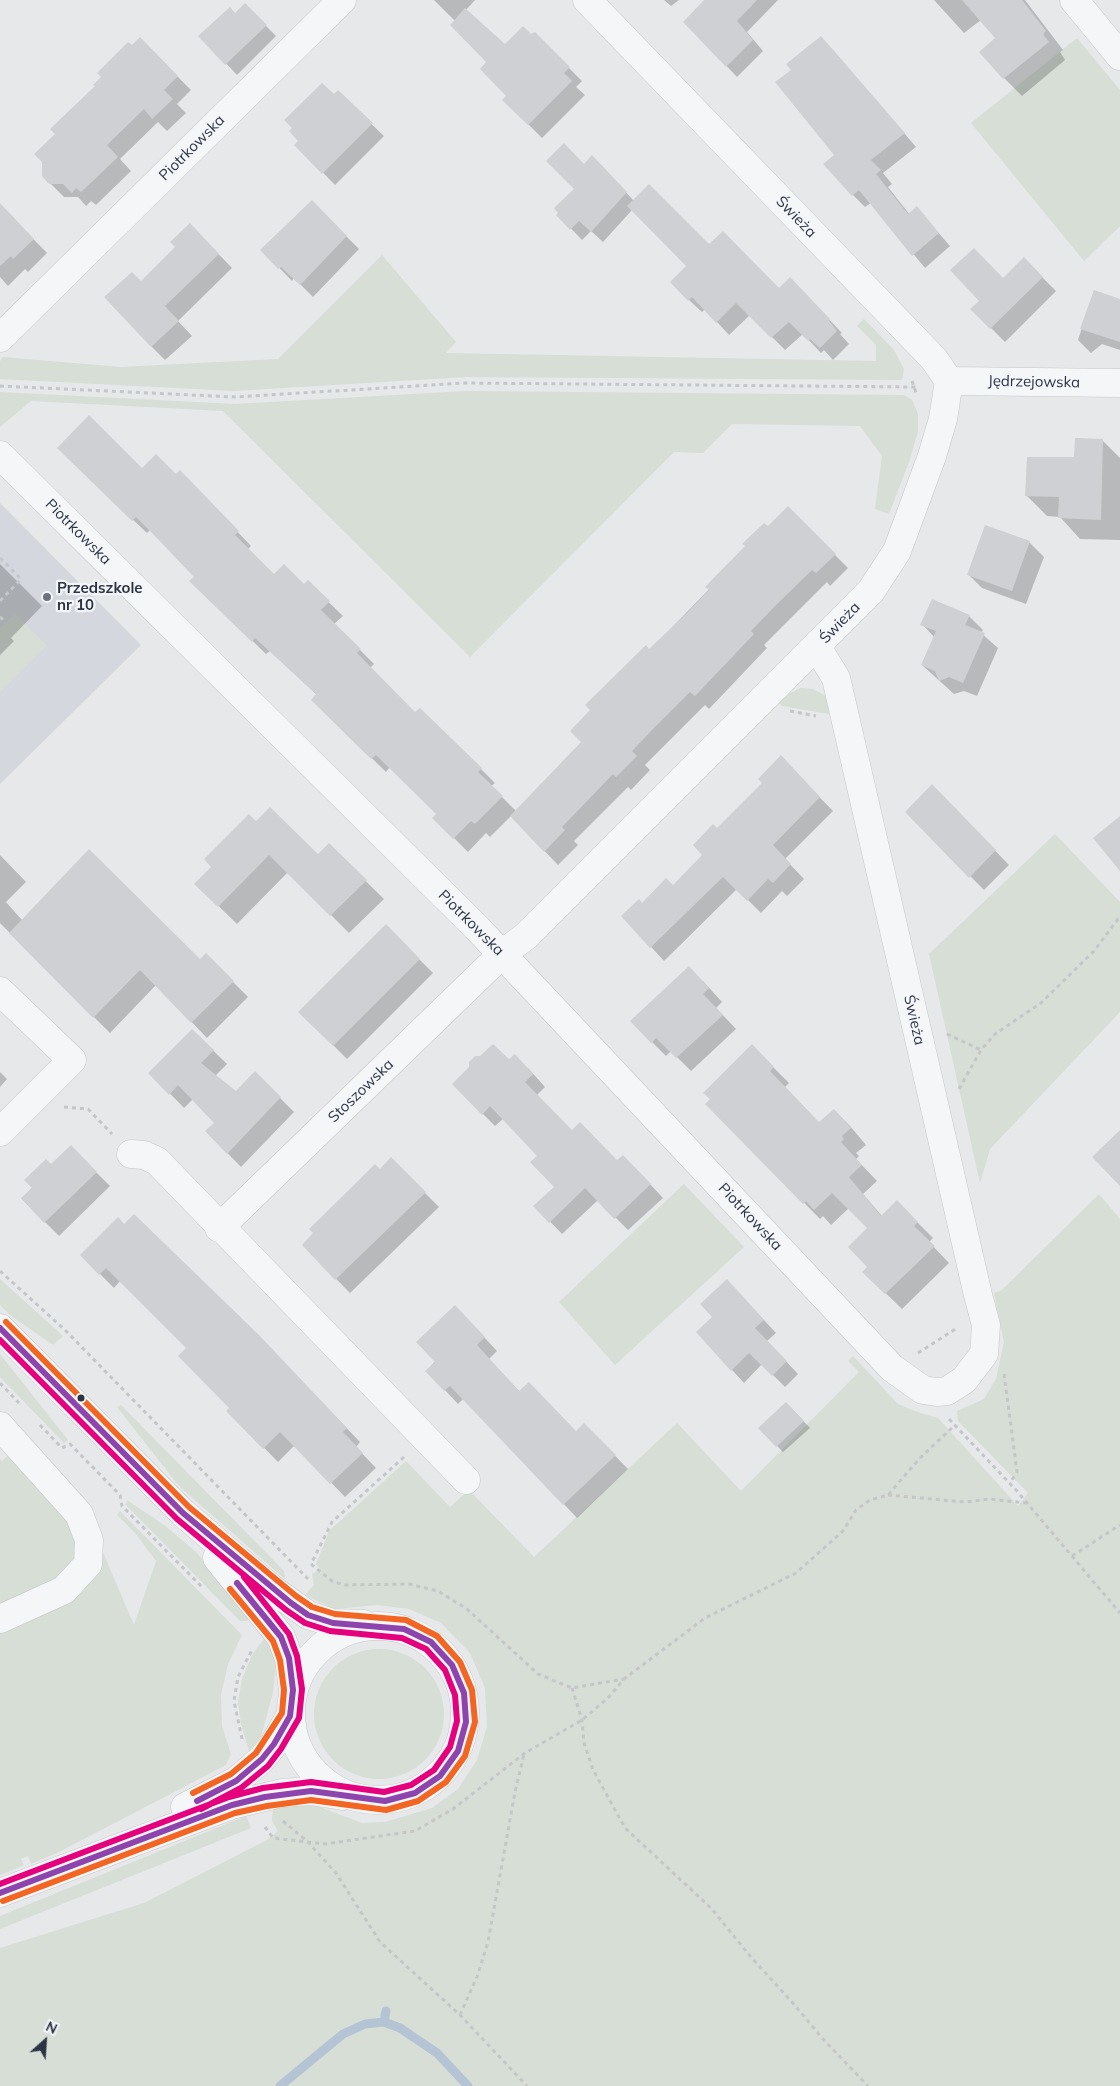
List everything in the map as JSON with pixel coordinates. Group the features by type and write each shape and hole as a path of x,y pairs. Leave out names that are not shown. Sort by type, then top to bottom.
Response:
{"street":[{"name":"Piotrkowska","path":"0,338 342,0"},
{"name":"Świeża","path":"588,0 934,359 949,381 943,419 932,456 897,550 871,591 817,647 836,678 986,1325 984,1354"},
{"path":"1074,0 1120,56"},
{"name":"Jędrzejowska","path":"949,381 1120,383"},
{"name":"Piotrkowska","path":"0,455 502,954 892,1368 923,1390 937,1392"},
{"name":"Stoszowska","path":"219,1228 502,954 526,936 817,647"},
{"path":"0,991 72,1060 0,1132"},
{"path":"131,1154 144,1155 157,1161 219,1228 466,1480"},
{"path":"0,1328 183,1513 292,1603 308,1614 333,1623 404,1629 431,1642 452,1665 464,1692 466,1722 458,1751 440,1776 415,1793 385,1801 311,1791 268,1805 232,1805 88,1858 0,1893"},
{"path":"937,1392 947,1391 964,1380 984,1354"},
{"path":"0,1426 79,1514 89,1540 88,1564 64,1590 0,1619"},
{"path":"183,1513 281,1637 289,1658 295,1743 309,1767 330,1786 355,1798"},
{"path":"88,1858 236,1780 252,1767 274,1744 292,1703 304,1665 323,1644 347,1630 374,1625"}],"path":[{"path":"0,386 235,397 465,383 914,388"},
{"path":"0,558 21,579 0,601"},
{"path":"0,617 6,622"},
{"path":"786,710 825,717"},
{"path":"958,1091 981,1050 995,1034 1041,1003 1094,951 1118,919 1120,919"},
{"path":"940,1030 981,1050"},
{"path":"58,1107 88,1109 131,1154"},
{"path":"0,1271 65,1330 309,1578 307,1586 292,1603"},
{"path":"912,1357 965,1323 984,1318"},
{"path":"984,1354 1004,1372 1017,1472 1010,1483"},
{"path":"0,1383 21,1405"},
{"path":"937,1392 941,1410 1010,1483 1120,1614"},
{"path":"34,1419 62,1448 70,1444 120,1495 122,1506 206,1591"},
{"path":"888,1495 919,1459 955,1425"},
{"path":"424,1438 368,1492 332,1522 310,1564 332,1581 344,1585 408,1584 438,1591 467,1608 538,1674 572,1688 624,1679"},
{"path":"264,1828 273,1838 325,1844 415,1831 453,1809 525,1753 582,1720 608,1698 624,1679 705,1618 796,1573 843,1532 856,1510 870,1500 888,1495 965,1502 989,1498 1027,1504"},
{"path":"1072,1556 1120,1525"},
{"path":"252,1767 237,1725 234,1700 238,1677 249,1654 271,1624"},
{"path":"572,1688 582,1720 584,1743 593,1770 625,1828 712,1909 750,1956 823,2039 868,2086"},
{"path":"460,2015 477,1977 488,1942 515,1792 525,1753"},
{"path":"268,1805 308,1842 336,1873 380,1942 460,2015 527,2086"}],"shaded area":[{"path":"1077,38 1120,90 1120,226 1084,261 971,123"},
{"path":"382,255 456,342 446,353 876,361 876,345 857,326 864,319 894,350 904,369 902,380 466,377 234,391 0,379 0,361 3,357 121,367 278,359"},
{"path":"466,391 904,395 912,400 918,414 918,431 909,462 889,514 875,509 882,456 860,426 732,424 703,453 674,452 470,657 223,411 31,401 0,427 0,392 235,404"},
{"name":"Przedszkole nr 10","path":"0,503 141,645 0,784"},
{"path":"15,613 47,646 0,693 0,628"},
{"path":"801,688 813,689 826,696 835,715 782,706 779,703 790,693"},
{"path":"1055,834 1120,902 1120,1012 990,1149 980,1183 929,954"},
{"path":"684,1184 744,1247 615,1365 559,1302"},
{"path":"1099,1194 1120,1219 1120,2086 0,2086 0,1948 144,1903 267,1840 278,1831 272,1821 273,1806 309,1803 362,1823 385,1822 432,1808 458,1789 477,1760 487,1727 485,1688 470,1653 441,1623 409,1609 378,1605 335,1609 305,1595 314,1585 312,1574 320,1569 316,1564 329,1531 406,1461 450,1507 469,1490 534,1557 677,1423 741,1491 859,1372 848,1361 853,1356 898,1404 938,1418 1018,1506 1028,1493 958,1421 957,1411 984,1399 996,1379 1004,1342 994,1293 1002,1290"},
{"path":"0,1279 63,1336 53,1345 10,1315 0,1305"},
{"path":"0,1354 68,1440 64,1443 0,1377"},
{"path":"121,1405 284,1571 285,1579 179,1486 117,1407"},
{"path":"13,1451 99,1543 134,1625 156,1561 135,1533 117,1515 120,1511 242,1635 228,1664 221,1695 222,1726 231,1754 226,1765 59,1852 31,1864 28,1856 21,1859 24,1865 0,1875 0,1459 2,1461"},
{"path":"127,1500 164,1525 196,1552 252,1617 246,1621 240,1621 126,1505"},
{"path":"266,1636 274,1651 276,1665 273,1692 261,1737 249,1751 241,1724 238,1702 242,1679 252,1655"},
{"path":"379,1649 392,1650 404,1654 425,1668 439,1689 443,1701 443,1727 439,1739 425,1760 404,1774 392,1778 379,1779 366,1778 354,1774 333,1760 319,1739 315,1727 314,1714 315,1701 319,1689 333,1668 354,1654 366,1650"},
{"path":"246,1816 251,1828 0,1929 0,1916"}],"building":[{"path":"704,0 757,0 737,21 753,40 726,67 683,22"},
{"path":"962,0 1022,0 1046,31 1043,34 1049,42 1003,79 979,52 995,38"},
{"path":"245,3 267,25 225,65 198,36 230,7 235,13"},
{"path":"465,8 505,44 523,26 531,34 535,32 570,67 564,73 572,81 528,125 502,100 506,96 480,69 486,62 450,25"},
{"path":"821,36 905,133 871,160 881,170 876,174 908,214 917,206 939,233 912,256 859,190 852,196 823,164 834,155 775,82 791,70 786,64"},
{"path":"140,37 178,76 164,90 173,99 152,119 144,109 107,145 118,157 81,192 76,188 72,193 63,184 49,184 42,176 42,162 34,154 55,134 50,129 95,86 93,85 101,77 97,73 128,42 132,45"},
{"path":"322,83 334,94 338,90 373,123 322,174 294,145 298,141 289,131 292,128 284,120"},
{"path":"564,143 584,164 592,155 627,192 591,232 579,221 570,230 556,215 558,213 554,208 574,189 546,161"},
{"path":"649,184 709,244 723,231 779,288 790,277 830,319 829,321 837,331 820,348 810,339 808,341 789,322 771,338 736,303 716,323 692,297 688,301 670,282 686,266 627,206"},
{"path":"312,200 347,236 300,285 281,267 278,269 260,250"},
{"path":"0,203 34,239 13,259 11,256 0,266"},
{"path":"190,223 219,254 165,306 179,321 151,347 104,297 132,272 141,281 175,247 170,242"},
{"path":"974,248 1003,278 1024,257 1043,277 990,329 970,309 979,301 950,270"},
{"path":"1094,290 1120,299 1120,342 1080,329"},
{"path":"89,415 142,468 156,454 176,474 180,470 239,531 235,535 274,574 284,564 304,584 308,580 330,601 321,610 361,649 357,653 415,712 420,708 482,768 478,772 503,796 475,824 471,821 453,839 432,818 436,814 376,755 371,759 311,700 316,694 255,638 252,642 189,581 194,577 136,517 132,521 57,448"},
{"path":"1075,438 1103,439 1101,520 1058,518 1059,497 1025,496 1027,457 1074,457"},
{"path":"788,506 836,554 816,573 812,570 775,606 751,631 754,634 695,696 690,692 653,729 632,751 637,756 616,777 613,774 562,827 565,830 544,852 510,816 581,742 570,731 590,710 585,705 646,645 649,649 685,615 709,590 705,587 745,546 742,544 764,523 768,526"},
{"path":"985,525 1030,541 1012,591 967,575"},
{"path":"932,599 970,615 965,625 985,633 963,683 949,677 939,681 935,671 921,665 936,631 920,625"},
{"path":"781,755 820,797 773,845 791,864 773,883 768,879 747,901 723,877 650,948 621,916 639,899 642,903 666,878 673,885 702,855 693,845 713,824 717,828 762,783 758,779"},
{"path":"932,784 996,850 969,878 905,812"},
{"path":"270,807 318,854 329,843 367,880 330,916 269,855 218,907 194,884 211,867 204,859 249,814 256,821"},
{"path":"1120,816 1120,871 1093,838"},
{"path":"89,849 200,959 206,953 234,981 191,1023 140,970 93,1018 9,933"},
{"path":"386,924 420,959 333,1046 298,1012"},
{"path":"689,966 709,988 703,994 723,1015 676,1058 656,1038 651,1043 630,1021"},
{"path":"192,1029 214,1050 201,1063 236,1091 255,1071 281,1097 227,1154 205,1131 214,1123 178,1085 169,1095 148,1073"},
{"path":"493,1044 509,1059 515,1054 533,1074 525,1082 572,1130 580,1122 617,1160 623,1155 651,1184 614,1219 585,1188 549,1223 533,1206 554,1187 530,1162 537,1156 490,1106 482,1115 452,1084 469,1067 469,1062 475,1056 480,1056"},
{"path":"752,1044 774,1067 770,1071 819,1122 834,1109 851,1128 842,1136 844,1139 841,1142 862,1165 849,1177 881,1216 897,1200 918,1222 914,1226 935,1246 885,1294 862,1272 867,1267 848,1247 867,1228 832,1193 814,1210 806,1201 803,1204 705,1104 710,1099 703,1093"},
{"path":"1120,1130 1120,1186 1092,1157"},
{"path":"71,1145 97,1172 44,1223 21,1198 32,1188 24,1180 46,1159 51,1164"},
{"path":"391,1157 426,1192 335,1280 302,1245 313,1233 309,1229 375,1164 380,1169"},
{"path":"134,1214 259,1335 347,1428 343,1432 363,1453 330,1484 280,1432 263,1449 226,1411 229,1408 178,1356 186,1348 106,1268 99,1275 80,1255 118,1217 124,1224"},
{"path":"727,1279 764,1320 755,1328 787,1361 772,1376 749,1353 731,1371 696,1332 712,1317 700,1304"},
{"path":"455,1305 485,1337 477,1345 519,1391 529,1382 576,1431 584,1423 616,1455 563,1505 450,1386 444,1391 425,1371 435,1362 416,1342"},
{"path":"786,1402 804,1421 776,1447 758,1428"}],"waterway":[{"path":"386,2011 384,2022 400,2028 437,2053 468,2086"},
{"path":"280,2086 343,2034 365,2024 384,2022"}],"transit line":[{"path":"3,1901 235,1813 267,1806 311,1800 386,1810 418,1801 446,1782 465,1756 475,1722 472,1690 460,1662 437,1636 406,1620 335,1614 312,1607 296,1596 189,1507 6,1322"},
{"path":"0,1328 183,1513 291,1603 308,1615 333,1623 404,1629 431,1642 452,1665 464,1693 466,1722 458,1751 440,1776 415,1793 385,1801 311,1791 265,1797 232,1805 0,1893"},
{"path":"0,1340 177,1519 286,1610 305,1623 330,1631 402,1638 426,1649 445,1670 455,1695 457,1721 450,1747 434,1770 411,1785 384,1792 311,1782 263,1788 229,1797 0,1884"},
{"path":"201,1809 241,1788 268,1766 281,1749 299,1718 302,1689 297,1656 289,1634 244,1577"},
{"path":"197,1801 236,1781 262,1759 274,1744 290,1716 293,1690 289,1658 281,1637 237,1583"},
{"path":"193,1793 231,1774 256,1753 282,1713 284,1690 280,1660 273,1641 230,1589"}],"place":[{"name":"Przedszkole nr 10","path":"47,597"}]}
